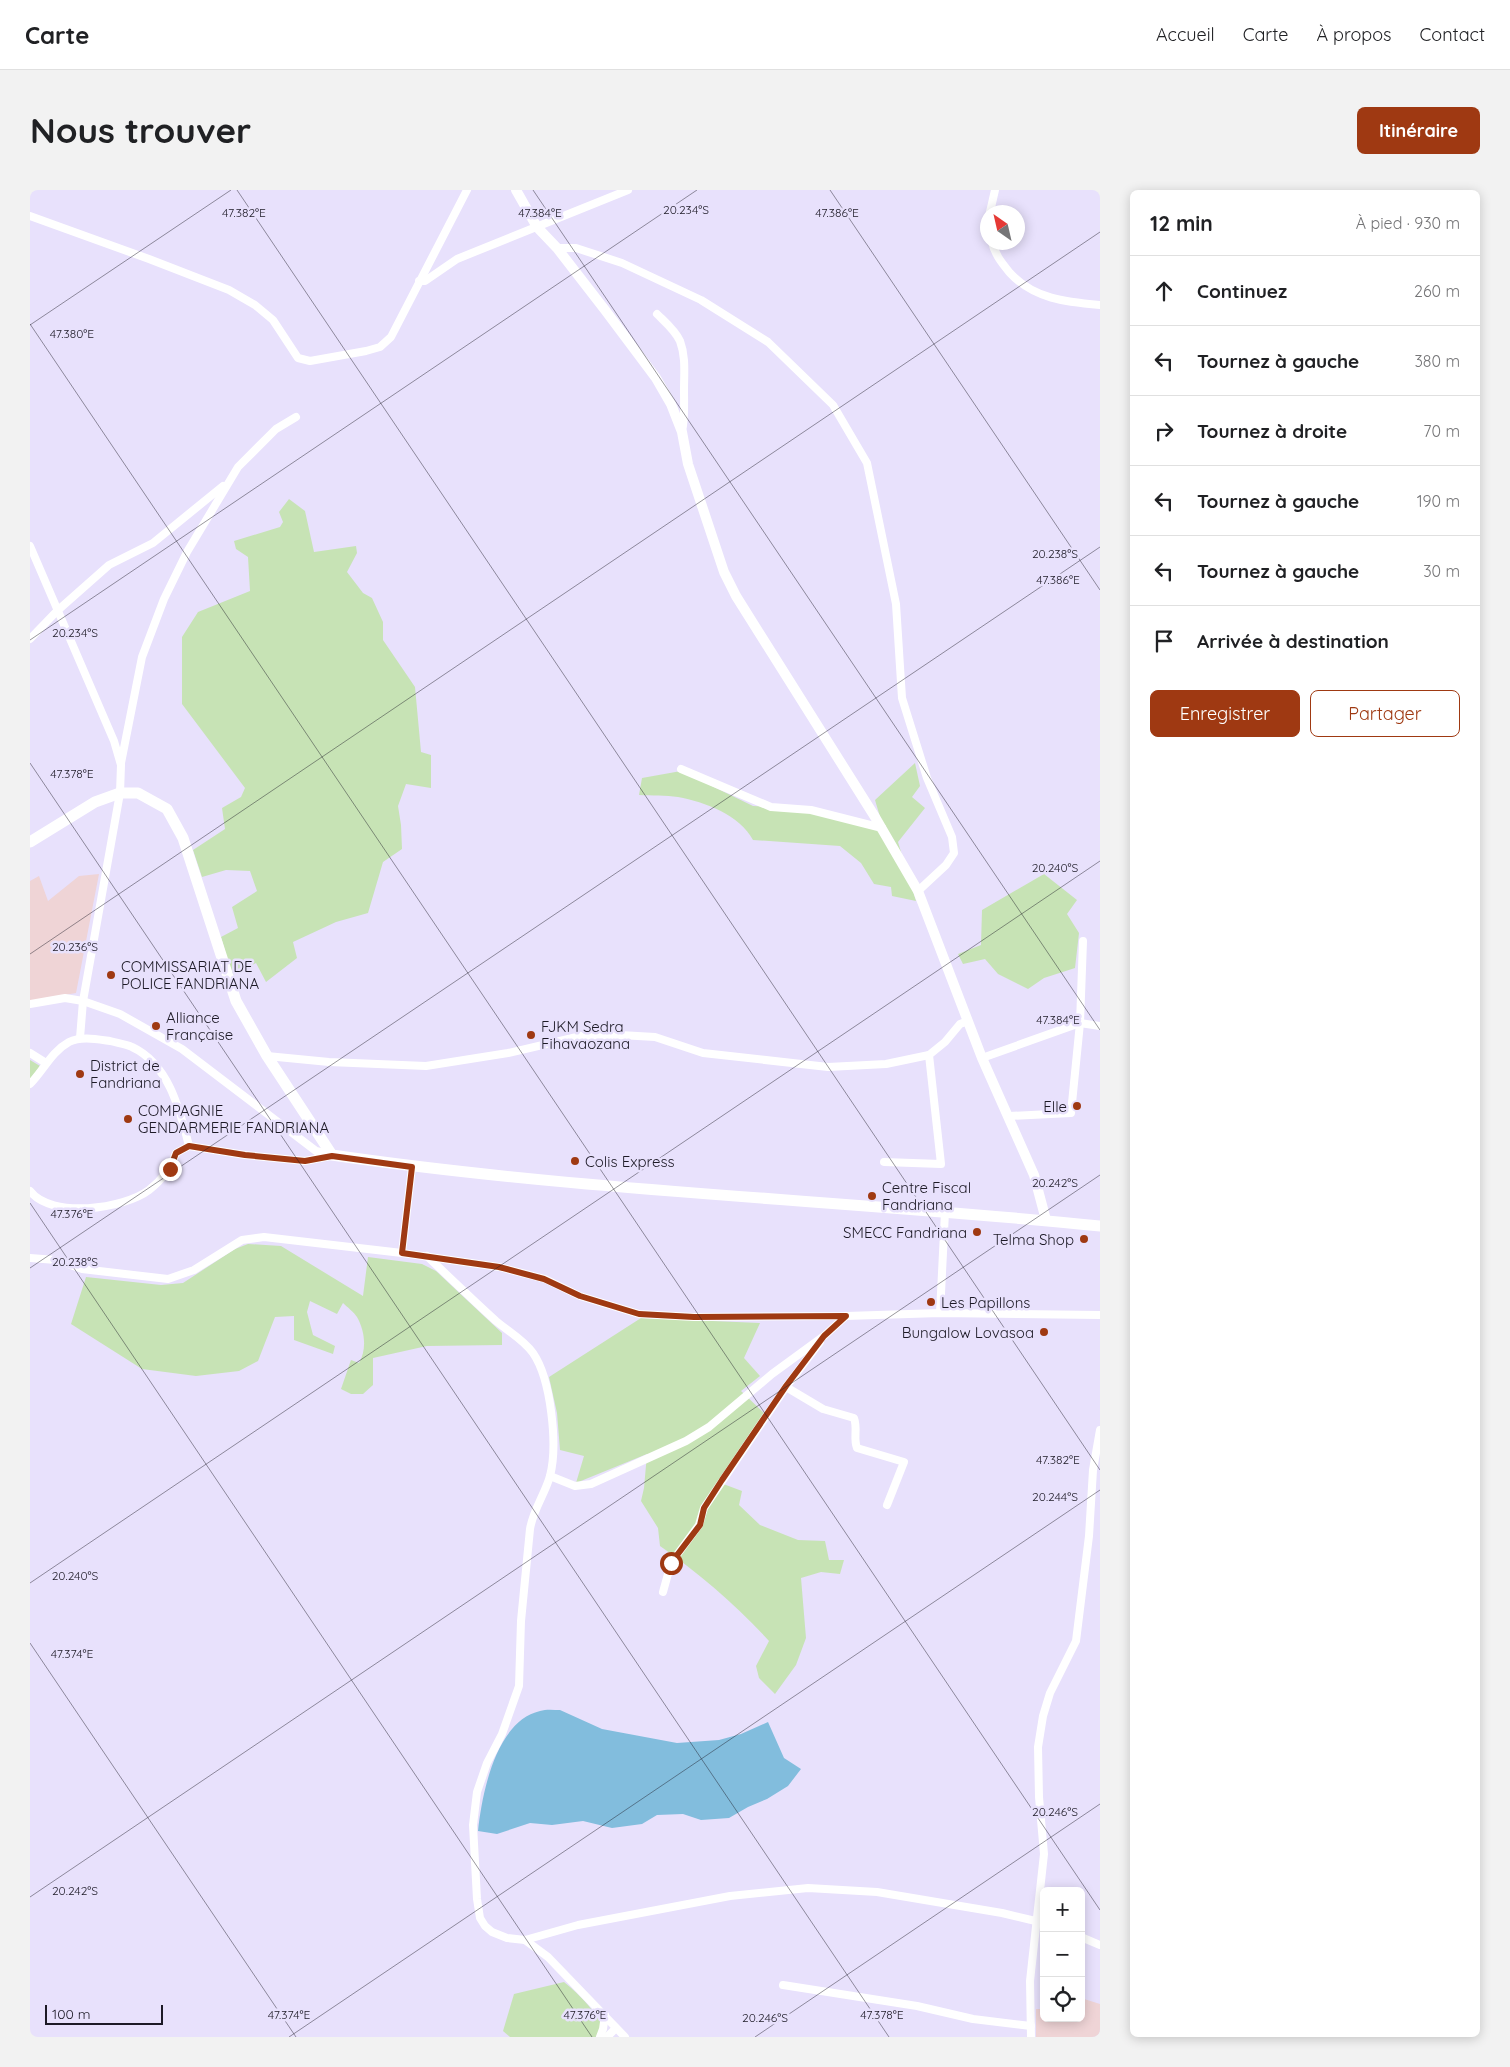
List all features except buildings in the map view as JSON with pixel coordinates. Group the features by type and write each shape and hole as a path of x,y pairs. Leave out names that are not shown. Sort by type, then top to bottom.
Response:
{"main road":[{"path":"30,842 95,802 120,793 138,793 168,808 183,838 236,1001 267,1056 332,1156 412,1167 738,1197 1046,1220 1100,1226"}],"street":[{"path":"30,216 229,290 255,305 273,320 298,358 310,361 380,347 390,337 468,190"},
{"path":"516,190 537,227 557,248 656,378 671,404 682,432 688,464 724,572 736,596 882,828 918,891 982,1058 1034,1175 1046,1220"},
{"path":"419,281 425,281 457,259 628,190"},
{"path":"992,205 995,190"},
{"path":"557,248 576,248 622,263 701,300 768,342 833,405 867,463 896,604 902,698 927,778 952,837 954,853 946,865 918,891"},
{"path":"994,250 1002,263 1018,281 1038,294 1063,301 1100,305"},
{"path":"657,314 674,330 680,341 686,369 684,388 685,416 682,432"},
{"path":"80,1038 83,1001 120,793 121,765 145,648 164,599 187,552 229,480 238,467 276,429 296,417"},
{"path":"30,639 57,611 110,566 153,543 229,480"},
{"path":"30,546 114,742 121,765"},
{"path":"681,769 771,807 811,810 882,828"},
{"path":"1009,1116 1071,1113 1080,1023 1083,941"},
{"path":"30,1004 65,998 83,1001 120,1014 182,1049 316,1151 332,1156"},
{"path":"267,1056 329,1062 426,1066 508,1053 581,1036 620,1035 655,1037 703,1053 828,1067 886,1064 929,1055 945,1042 960,1024 968,1021"},
{"path":"982,1058 1080,1023 1100,1026"},
{"path":"30,1084 39,1075 54,1053 68,1042 80,1038 132,1046 151,1060 172,1091 180,1110 189,1146"},
{"path":"30,1054 46,1063"},
{"path":"884,1162 941,1164 929,1055"},
{"path":"30,1191 35,1198 57,1207 88,1208 120,1202 148,1191 170,1169 176,1153 189,1146 245,1155 305,1161 332,1156"},
{"path":"402,1253 412,1167"},
{"path":"940,1313 945,1212"},
{"path":"30,1258 56,1260 82,1269 168,1278 194,1270 242,1240 264,1237 427,1256 499,1267 544,1279 580,1296 639,1314 694,1317 940,1313 1100,1315"},
{"path":"427,1256 498,1322 525,1343 539,1363 552,1418 553,1457 550,1476 532,1515 530,1529 521,1622 519,1686 502,1734 487,1763 477,1792 473,1825 477,1899 480,1918 492,1932 507,1938 524,1940 578,1926 730,1896 808,1888 877,1892 1040,1921 1030,1981 1031,2037"},
{"path":"550,1476 575,1486 590,1484 686,1441 709,1427 772,1374 824,1336 846,1316"},
{"path":"663,1592 671,1563 700,1525 704,1508 786,1386 824,1336"},
{"path":"786,1386 822,1409 854,1418 857,1425 855,1442 857,1448 904,1462 887,1505"},
{"path":"1041,1887 1044,1854 1039,1797 1038,1747 1043,1716 1050,1692 1076,1641 1089,1536 1093,1470 1100,1430"},
{"path":"1085,1939 1100,1945"},
{"path":"524,1940 548,1957 564,1976 625,2037"},
{"path":"783,1985 917,2006 973,2019 1031,2026"},
{"path":"600,2037 605,2015"},
{"path":"607,2037 616,2028"}],"shaded area":[{"path":"99,874 76,993 30,1001 30,881 39,876 48,901 79,876"},
{"path":"1085,1999 1100,2004 1100,2037 1036,2037 1036,2009 1040,2009 1040,2022 1085,2022"}],"green space":[{"path":"289,499 305,511 314,552 356,546 357,553 347,572 363,593 372,598 383,622 383,640 415,687 421,752 431,755 431,788 406,784 398,806 402,849 383,862 368,913 336,922 293,942 297,958 266,982 256,963 232,975 221,937 238,928 232,907 257,891 250,871 226,870 202,877 193,850 225,829 222,808 241,797 245,788 182,704 182,637 198,612 250,591 248,557 236,549 234,541 280,527 283,522 279,512"},
{"path":"915,763 920,786 912,797 925,808 898,842 916,901 892,896 891,887 874,884 861,863 840,846 753,840 740,823 710,806 678,797 639,795 642,778 681,771 753,806 799,808 883,827 875,800"},
{"path":"1044,874 1077,900 1067,914 1079,933 1075,968 1044,978 1028,989 998,974 985,959 963,964 958,954 981,945 982,910"},
{"path":"30,1060 40,1066 30,1080"},
{"path":"248,1244 281,1246 363,1296 368,1257 422,1264 436,1271 502,1333 502,1345 427,1346 373,1358 373,1385 363,1394 351,1394 341,1389 351,1360 359,1363 362,1358 364,1340 362,1328 357,1317 343,1303 337,1314 310,1301 307,1312 313,1335 335,1346 333,1354 294,1340 294,1316 275,1317 258,1361 239,1371 196,1376 142,1369 71,1324 86,1277 161,1285 183,1283 235,1249"},
{"path":"641,1318 760,1323 744,1358 760,1376 741,1391 765,1414 718,1482 742,1491 739,1505 760,1525 798,1540 825,1541 829,1560 844,1560 840,1574 821,1572 801,1578 806,1638 796,1665 775,1694 759,1678 756,1666 769,1641 717,1590 660,1546 658,1528 641,1501 647,1454 576,1483 584,1456 560,1450 557,1413 549,1377"},
{"path":"564,1982 589,2007 609,2037 510,2037 503,2031 514,1994"}],"water":[{"path":"542,1710 560,1710 602,1729 677,1743 719,1740 741,1734 768,1722 784,1758 801,1769 788,1786 729,1818 701,1820 683,1814 657,1815 642,1824 612,1828 583,1821 552,1825 530,1823 497,1834 478,1831 488,1779 502,1743 512,1729 525,1717"}],"place":[{"name":"COMMISSARIAT DE POLICE FANDRIANA","path":"111,975"},
{"name":"Alliance Française","path":"156,1026"},
{"name":"FJKM Sedra Fihavaozana","path":"531,1035"},
{"name":"District de Fandriana","path":"80,1074"},
{"name":"Elle","path":"1077,1106"},
{"name":"COMPAGNIE GENDARMERIE FANDRIANA","path":"128,1119"},
{"name":"Colis Express","path":"575,1161"},
{"name":"Centre Fiscal Fandriana","path":"872,1196"},
{"name":"SMECC Fandriana","path":"977,1232"},
{"name":"Telma Shop","path":"1084,1239"},
{"name":"Les Papillons","path":"931,1302"},
{"name":"Bungalow Lovasoa","path":"1044,1332"}],"route":[{"path":"170,1169 176,1153 189,1146 245,1155 305,1161 332,1156 412,1167 402,1253 499,1267 544,1279 580,1296 639,1314 694,1317 846,1316 824,1336 786,1386 704,1508 700,1525 671,1563"}]}
